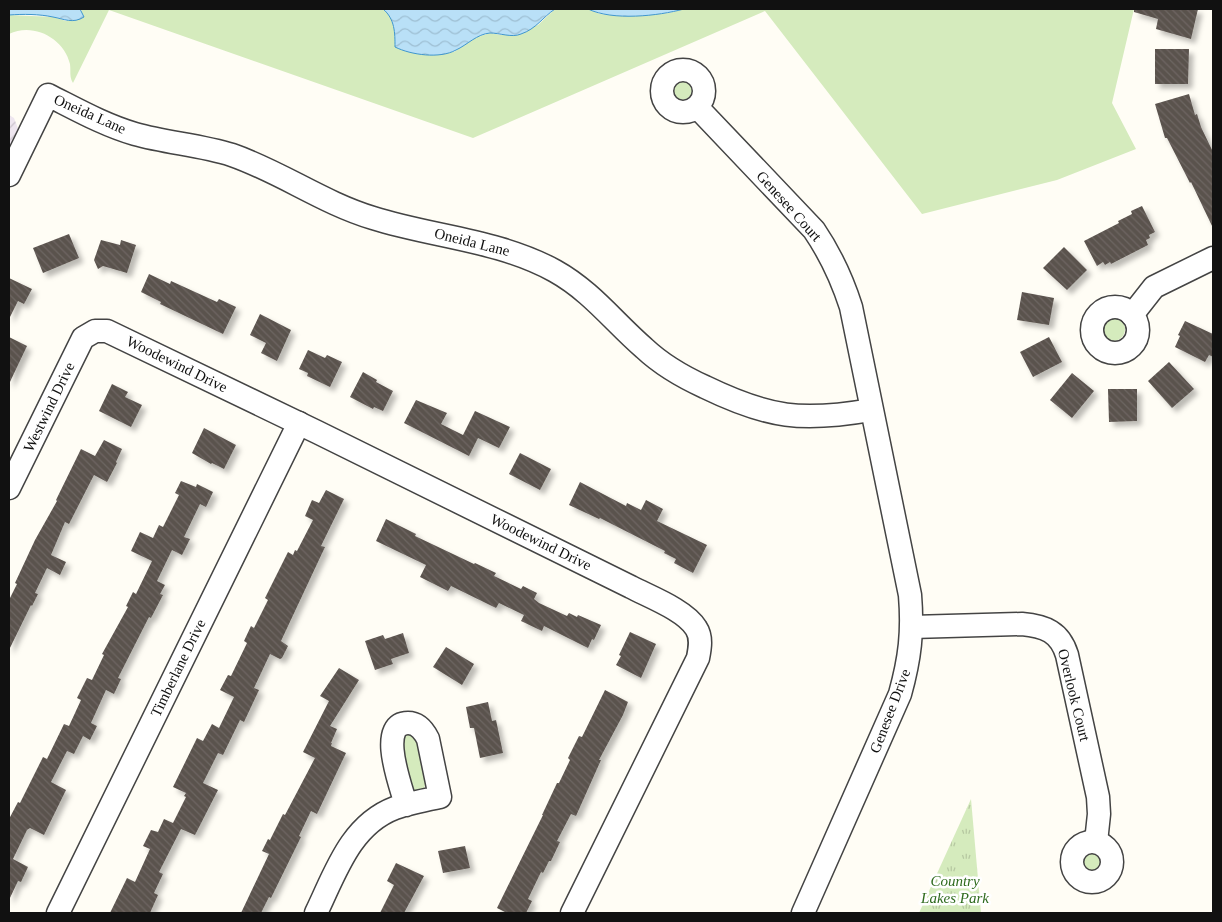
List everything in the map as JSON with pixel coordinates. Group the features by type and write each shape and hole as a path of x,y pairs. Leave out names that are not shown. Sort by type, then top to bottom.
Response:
{"street":[{"name":"Oneida Lane","path":"9,175 48,95 122,130 214,150 239,158 333,203 373,219 495,247 534,261 566,278 594,298 644,349 662,363 694,382 742,404 774,414 804,417 821,417 871,410"},
{"name":"Genesee Court","path":"697,107 814,230 829,252 852,307 871,410"},
{"path":"1132,315 1154,287 1213,258"},
{"name":"Woodewind Drive","path":"95,331 107,330 116,334 299,423 678,611 697,628 701,647 698,658 572,913"},
{"name":"Westwind Drive","path":"9,488 78,347 83,338 95,331"},
{"name":"Genesee Drive","path":"804,913 900,694 908,664 912,627 910,595 871,410"},
{"name":"Timberlane Drive","path":"58,913 299,423"},
{"name":"Overlook Court","path":"912,627 1036,625 1046,629 1060,640 1066,655 1098,798 1099,814 1096,842"},
{"path":"316,913 347,850 364,827 386,812 406,805"}],"shaded area":[{"path":"9,115 14,118 19,131 9,154"}],"green space":[{"path":"80,9 383,9 389,15 392,22 395,37 454,52 474,38 490,33 501,35 538,25 555,9 588,9 600,14 627,16 669,13 684,9 1134,9 1112,103 1136,149 1057,180 922,214 765,11 473,138 109,10 73,83 67,55 54,40 37,31 18,31 9,34 9,15 54,17 66,21 82,11"},
{"path":"682,80 689,83 692,90 689,97 682,100 675,97 672,90 675,83"},
{"path":"1113,317 1118,318 1124,324 1124,334 1118,340 1113,341 1108,340 1102,334 1101,329 1102,324 1108,318"},
{"path":"409,734 417,739 425,783 423,790 416,793 410,786 401,741 404,736"},
{"name":"Country Lakes Park","path":"971,799 981,913 919,913"},
{"path":"1087,853 1095,853 1101,859 1101,867 1095,873 1087,873 1081,867 1081,859"}],"water":[{"path":"9,9 80,9 84,17 72,21 48,16 9,15"},
{"path":"383,9 555,9 535,26 521,34 514,36 494,33 485,34 449,53 426,55 395,47 392,22"},
{"path":"588,9 684,9 662,14 623,16 598,13"}],"building":[{"path":"1134,9 1198,9 1191,39 1156,29 1158,19 1134,12"},
{"path":"1155,49 1189,49 1188,84 1155,84"},
{"path":"1189,94 1195,115 1197,114 1213,152 1213,228 1191,182 1167,138 1165,138 1155,104"},
{"path":"1142,206 1155,232 1149,235 1150,238 1146,240 1148,245 1111,264 1110,262 1105,265 1103,262 1097,266 1084,241 1119,223 1118,221 1132,214 1131,211"},
{"path":"69,234 79,258 43,273 33,248"},
{"path":"101,240 120,245 121,240 136,245 127,273 103,266 98,269 94,260"},
{"path":"1064,247 1087,270 1067,290 1043,268"},
{"path":"149,274 170,284 171,281 217,302 219,299 236,307 223,334 160,304 161,302 141,292"},
{"path":"9,278 32,289 24,304 18,301 9,319"},
{"path":"1022,292 1054,298 1049,325 1017,320"},
{"path":"260,314 291,330 277,361 261,353 266,343 250,335"},
{"path":"1185,321 1213,334 1213,357 1209,355 1205,362 1175,347 1180,336 1178,335"},
{"path":"9,337 27,346 9,384"},
{"path":"1049,337 1062,362 1033,377 1020,352"},
{"path":"308,350 325,358 327,355 342,362 330,387 307,376 308,373 299,369"},
{"path":"1169,362 1194,389 1172,408 1148,381"},
{"path":"363,372 393,391 383,411 374,407 373,409 350,397"},
{"path":"1072,373 1094,391 1072,418 1050,400"},
{"path":"112,384 128,392 125,397 142,405 131,427 99,411"},
{"path":"1108,389 1137,389 1137,421 1109,422"},
{"path":"416,400 447,413 441,424 463,435 475,411 510,427 499,448 478,438 469,456 404,423"},
{"path":"204,428 236,445 224,469 192,453"},
{"path":"104,440 122,449 117,463 107,482 94,475 69,524 65,522 51,555 66,562 60,575 47,568 35,593 38,594 9,650 9,600 17,584 15,583 81,449 95,456"},
{"path":"520,453 551,469 540,490 509,474"},
{"path":"181,481 196,487 197,484 213,492 206,507 200,504 184,537 190,539 182,555 172,550 157,581 165,585 160,594 163,595 151,618 149,617 118,678 121,679 114,694 106,690 91,723 97,726 90,740 83,736 74,754 67,751 51,782 66,790 44,835 30,828 27,830 13,859 28,867 21,882 18,881 9,900 9,819 18,802 20,803 43,757 47,759 64,724 69,726 81,700 77,698 87,678 92,680 104,655 102,654 128,607 126,606 133,592 136,594 152,561 131,551 140,532 153,538 159,525 163,527 179,495 175,493"},
{"path":"580,482 626,506 627,503 641,510 646,500 663,509 657,521 707,545 693,573 674,563 676,559 664,553 665,551 600,518 569,505"},
{"path":"326,490 344,499 321,546 325,547 281,641 288,646 280,659 270,654 254,688 259,690 244,722 240,720 223,755 218,753 203,783 218,790 195,835 181,829 159,872 163,874 154,893 158,895 150,913 110,913 127,878 135,882 150,849 143,846 151,830 158,832 164,819 173,823 186,797 184,796 186,793 173,787 197,738 203,741 212,724 219,728 234,697 220,690 228,675 231,676 247,643 244,641 251,626 254,628 268,600 265,598 288,552 293,555 295,550 297,551 313,520 305,516 312,500 319,503"},
{"path":"386,519 416,534 415,536 496,573 494,576 521,589 523,586 537,593 534,599 539,603 567,616 569,613 577,617 578,615 601,625 594,640 592,639 588,648 544,626 542,631 521,621 524,615 499,603 496,608 451,586 448,591 420,577 426,565 376,541"},
{"path":"630,632 656,644 641,678 616,665"},
{"path":"403,633 409,653 391,659 393,664 375,670 365,641 383,635 385,639"},
{"path":"446,647 474,664 462,685 433,667"},
{"path":"339,668 359,680 330,726 337,729 331,746 346,753 317,814 311,811 299,836 301,837 271,898 269,897 261,913 241,913 269,854 262,851 268,839 270,840 283,814 285,815 315,758 303,752 329,701 320,696"},
{"path":"605,690 628,702 623,715 599,760 601,760 576,816 571,814 557,841 560,842 551,861 549,861 543,873 541,872 528,899 532,901 526,913 507,913 497,908 570,760 568,758 579,736 582,737"},
{"path":"488,702 492,721 496,720 503,753 480,758 474,728 470,728 466,707"},
{"path":"465,846 470,868 443,873 438,851"},
{"path":"396,863 424,876 404,913 380,913 394,885 387,881"}]}
